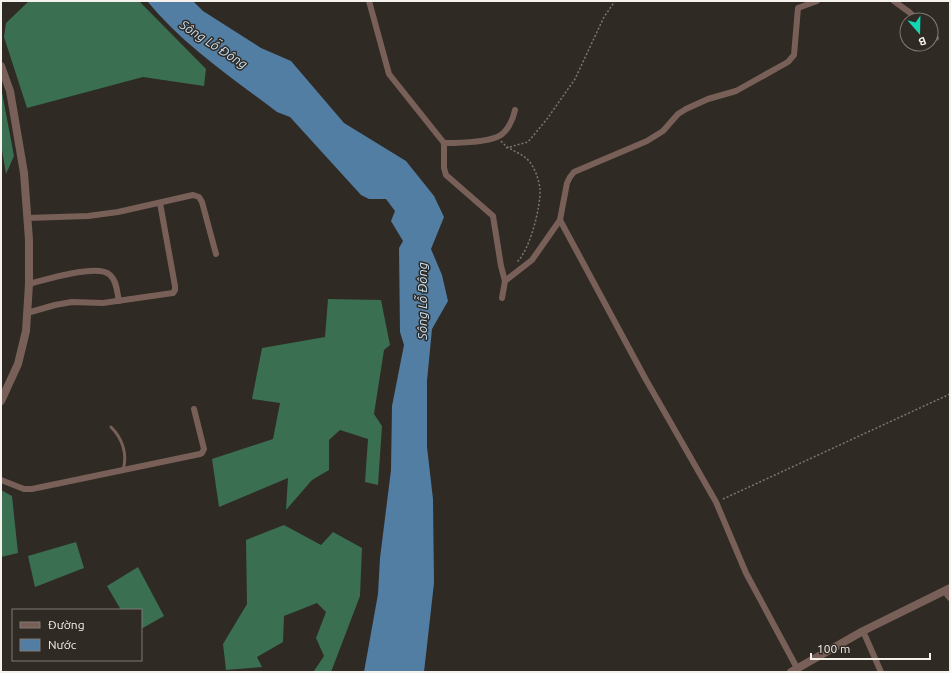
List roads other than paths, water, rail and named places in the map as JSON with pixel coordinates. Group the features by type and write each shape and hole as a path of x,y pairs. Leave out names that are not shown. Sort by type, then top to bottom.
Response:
{"street":[{"path":"369,1 389,74 444,143 444,168 446,175 484,206 493,216 501,266 505,280 502,298"},
{"path":"505,280 532,260 560,220 567,183 570,176 574,172 647,141 663,131 678,114 686,109 708,99 736,91 785,64 794,55 798,8 817,1"},
{"path":"894,1 909,12"},
{"path":"1,66 10,91 24,173 28,218 26,331 18,364 1,401"},
{"path":"444,143 498,137 513,118 514,110"},
{"path":"28,218 102,214 189,196 198,197 202,202 216,254"},
{"path":"27,314 55,305 72,302 103,303 173,293 175,290 160,203"},
{"path":"560,220 642,372 716,502 746,572 794,670 863,631 947,589 950,598"},
{"path":"28,284 90,270 103,271 112,276 119,301"},
{"path":"1,480 24,489 32,489 202,453 204,449 194,409"},
{"path":"863,631 881,672"}],"lane":[{"path":"111,427 120,439 123,448 125,457 123,470"}],"water":[{"name":"Sông Lỗ Đông","path":"147,1 193,1 203,11 261,48 291,61 344,123 406,161 434,196 444,217 431,249 442,275 448,301 432,329 427,381 427,447 433,499 434,583 424,672 364,672 378,594 380,558 391,470 392,406 404,345 400,332 399,248 403,241 391,221 395,211 386,199 369,199 361,195 290,117 277,112 226,74 176,32"}]}
